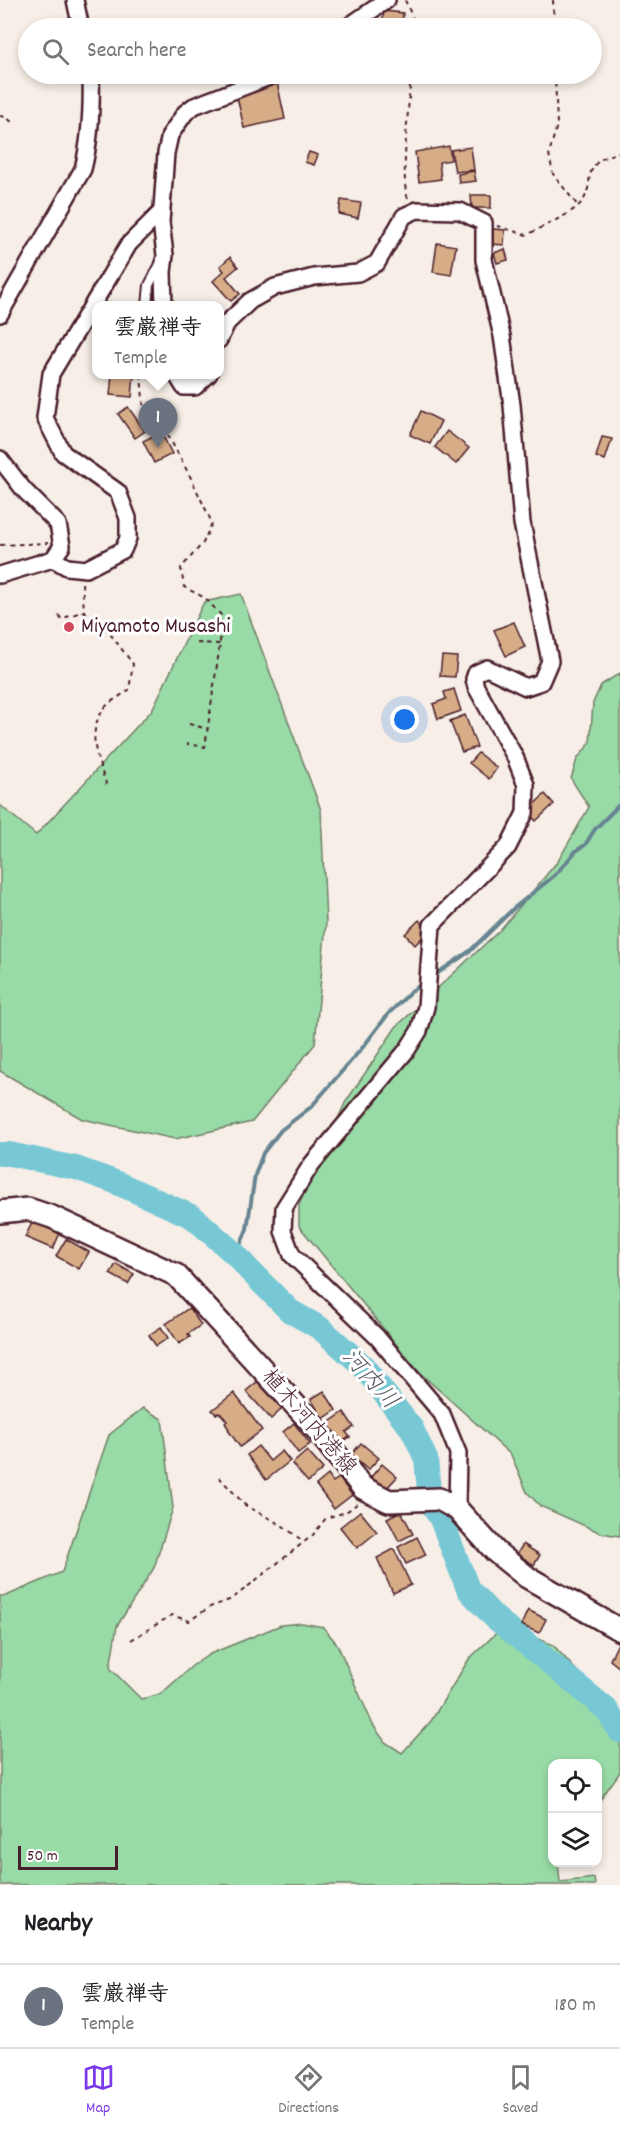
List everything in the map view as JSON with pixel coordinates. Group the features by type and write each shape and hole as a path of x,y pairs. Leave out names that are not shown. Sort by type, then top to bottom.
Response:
{"main road":[{"name":"植木河内港線","path":"0,1212 28,1209 52,1217 176,1275 309,1420 363,1488 380,1496"},
{"path":"380,1496 448,1504 496,1552 527,1577 620,1630"}],"street":[{"path":"75,0 79,18"},
{"path":"361,18 387,0"},
{"path":"0,314 83,169 90,142 91,84"},
{"path":"164,301 165,255 161,222 166,153 170,135 184,113 194,106 251,84"},
{"path":"224,329 227,323 250,301 275,287 314,277 357,273 377,263 404,216 417,210 460,211 484,223 484,260 502,336 512,405 522,523 550,661 541,682 526,687 487,668 476,673 474,679 476,687 515,756 525,785 525,813 508,847 432,925 426,1007 419,1031 407,1050 311,1165 284,1208 283,1231 292,1255 378,1337 442,1414 458,1453 448,1504"},
{"path":"95,301 129,244 162,211"},
{"path":"53,559 67,567 86,569 123,550 128,538 128,518 118,492 63,453 45,418 51,374 92,306"},
{"path":"179,379 184,387 195,387 204,379"},
{"path":"0,459 24,490 58,524 62,546 53,559 0,575"}],"lane":[{"path":"147,301 149,285 165,255"}],"path":[{"path":"405,0 413,18"},
{"path":"553,0 554,18"},
{"path":"410,84 406,195 417,210"},
{"path":"555,84 557,125 549,154 553,174 578,206"},
{"path":"0,116 6,117 13,123"},
{"path":"484,223 513,229 527,235 578,206 588,190 589,173 598,160 620,152"},
{"path":"141,379 144,412 163,426 212,523 203,543 182,568 184,587 205,598 221,615 220,644 205,747 187,744"},
{"path":"0,545 48,543 62,546"},
{"path":"86,569 81,588 84,611 108,632 133,664 129,690 103,709 93,732 97,760 107,786"},
{"path":"59,615 61,619 84,611"},
{"path":"196,643 220,644"},
{"path":"189,724 208,729"},
{"path":"219,1477 245,1505 283,1526 304,1542"},
{"path":"131,1640 172,1615 189,1622 210,1607 232,1599 313,1535 326,1518 346,1512 380,1496"}],"green space":[{"path":"241,594 321,810 326,923 315,1044 252,1122 175,1139 82,1119 0,1071 0,805 36,835 152,710 204,602"},
{"path":"620,673 620,1536 601,1533 540,1506 527,1492 511,1455 419,1372 299,1226 299,1205 345,1103 396,1027 500,930 558,861 589,807 571,779 577,759 590,743 593,703 601,685"},
{"path":"143,1408 162,1419 173,1508 154,1568 117,1626 110,1668 141,1699 161,1694 192,1666 210,1654 281,1625 302,1623 323,1627 337,1644 373,1725 385,1742 402,1753 431,1721 469,1659 505,1625 553,1645 597,1693 620,1723 620,1772 602,1797 602,1759 548,1759 548,1867 558,1867 560,1882 594,1878 595,1885 0,1885 0,1596 6,1596 62,1572 109,1435"}],"building":[{"path":"384,11 403,13 403,18 383,18"},
{"path":"277,84 285,119 244,128 236,92"},
{"path":"449,146 451,160 439,162 441,179 419,182 415,152"},
{"path":"471,147 474,170 455,172 451,150"},
{"path":"309,152 318,155 314,165 305,162"},
{"path":"474,171 476,181 459,183 458,174"},
{"path":"471,195 491,195 491,208 472,208"},
{"path":"341,200 361,203 358,218 339,214"},
{"path":"493,229 505,230 504,245 492,244"},
{"path":"437,243 456,246 451,275 433,272"},
{"path":"505,249 508,260 497,263 494,253"},
{"path":"230,257 238,267 226,277 240,294 231,301 213,281 224,271 220,266"},
{"path":"112,379 134,379 132,397 110,395"},
{"path":"128,407 145,431 135,438 118,414"},
{"path":"421,411 441,421 430,444 410,435"},
{"path":"447,431 469,448 456,464 435,447"},
{"path":"161,432 172,454 154,463 143,441"},
{"path":"602,437 612,439 605,460 596,457"},
{"path":"514,622 525,647 506,656 494,630"},
{"path":"442,656 457,657 455,677 440,676"},
{"path":"454,689 461,711 438,719 433,704 446,699 444,692"},
{"path":"465,715 477,747 462,752 450,721"},
{"path":"478,753 497,768 489,779 469,763"},
{"path":"545,794 554,804 536,821 527,811"},
{"path":"419,920 429,931 415,945 405,934"},
{"path":"33,1221 60,1233 53,1249 25,1237"},
{"path":"66,1239 89,1252 79,1269 56,1256"},
{"path":"116,1264 134,1274 128,1284 110,1274"},
{"path":"189,1308 201,1325 188,1334 190,1337 179,1344 166,1324"},
{"path":"161,1327 168,1338 156,1346 149,1335"},
{"path":"258,1381 282,1409 271,1419 246,1391"},
{"path":"324,1391 336,1410 323,1419 311,1399"},
{"path":"234,1393 262,1430 240,1447 228,1430 225,1423 227,1421 221,1414 216,1414 212,1410"},
{"path":"344,1412 354,1427 346,1432 350,1437 337,1445 324,1426"},
{"path":"294,1423 310,1444 298,1453 283,1432"},
{"path":"361,1443 379,1458 368,1470 351,1455"},
{"path":"258,1446 270,1461 282,1451 290,1461 266,1480 247,1455"},
{"path":"307,1451 323,1469 308,1482 292,1464"},
{"path":"382,1464 397,1477 385,1490 371,1477"},
{"path":"328,1475 333,1482 339,1478 352,1495 334,1509 316,1485"},
{"path":"360,1511 377,1532 357,1548 340,1527"},
{"path":"401,1511 413,1534 399,1541 387,1518"},
{"path":"417,1537 426,1555 406,1564 398,1547"},
{"path":"523,1544 540,1555 534,1565 517,1554"},
{"path":"394,1549 411,1585 393,1593 377,1558"},
{"path":"528,1610 546,1619 539,1633 521,1625"},
{"path":"620,1639 620,1668 610,1660"}],"waterway":[{"path":"432,977 470,951 514,908 555,875 576,851 585,845 595,829 620,804"},
{"path":"236,1255 247,1229 255,1175 263,1153 281,1130 311,1107 389,1013 423,983"},
{"name":"河内川","path":"0,1154 76,1168 115,1182 193,1217 236,1255 290,1311 320,1328 362,1365 412,1429 426,1459 430,1501 441,1519 468,1589 494,1617 606,1709 620,1731"}],"place":[{"name":"雲巌禅寺","path":"158,448"},
{"name":"Miyamoto Musashi","path":"69,627"}]}
